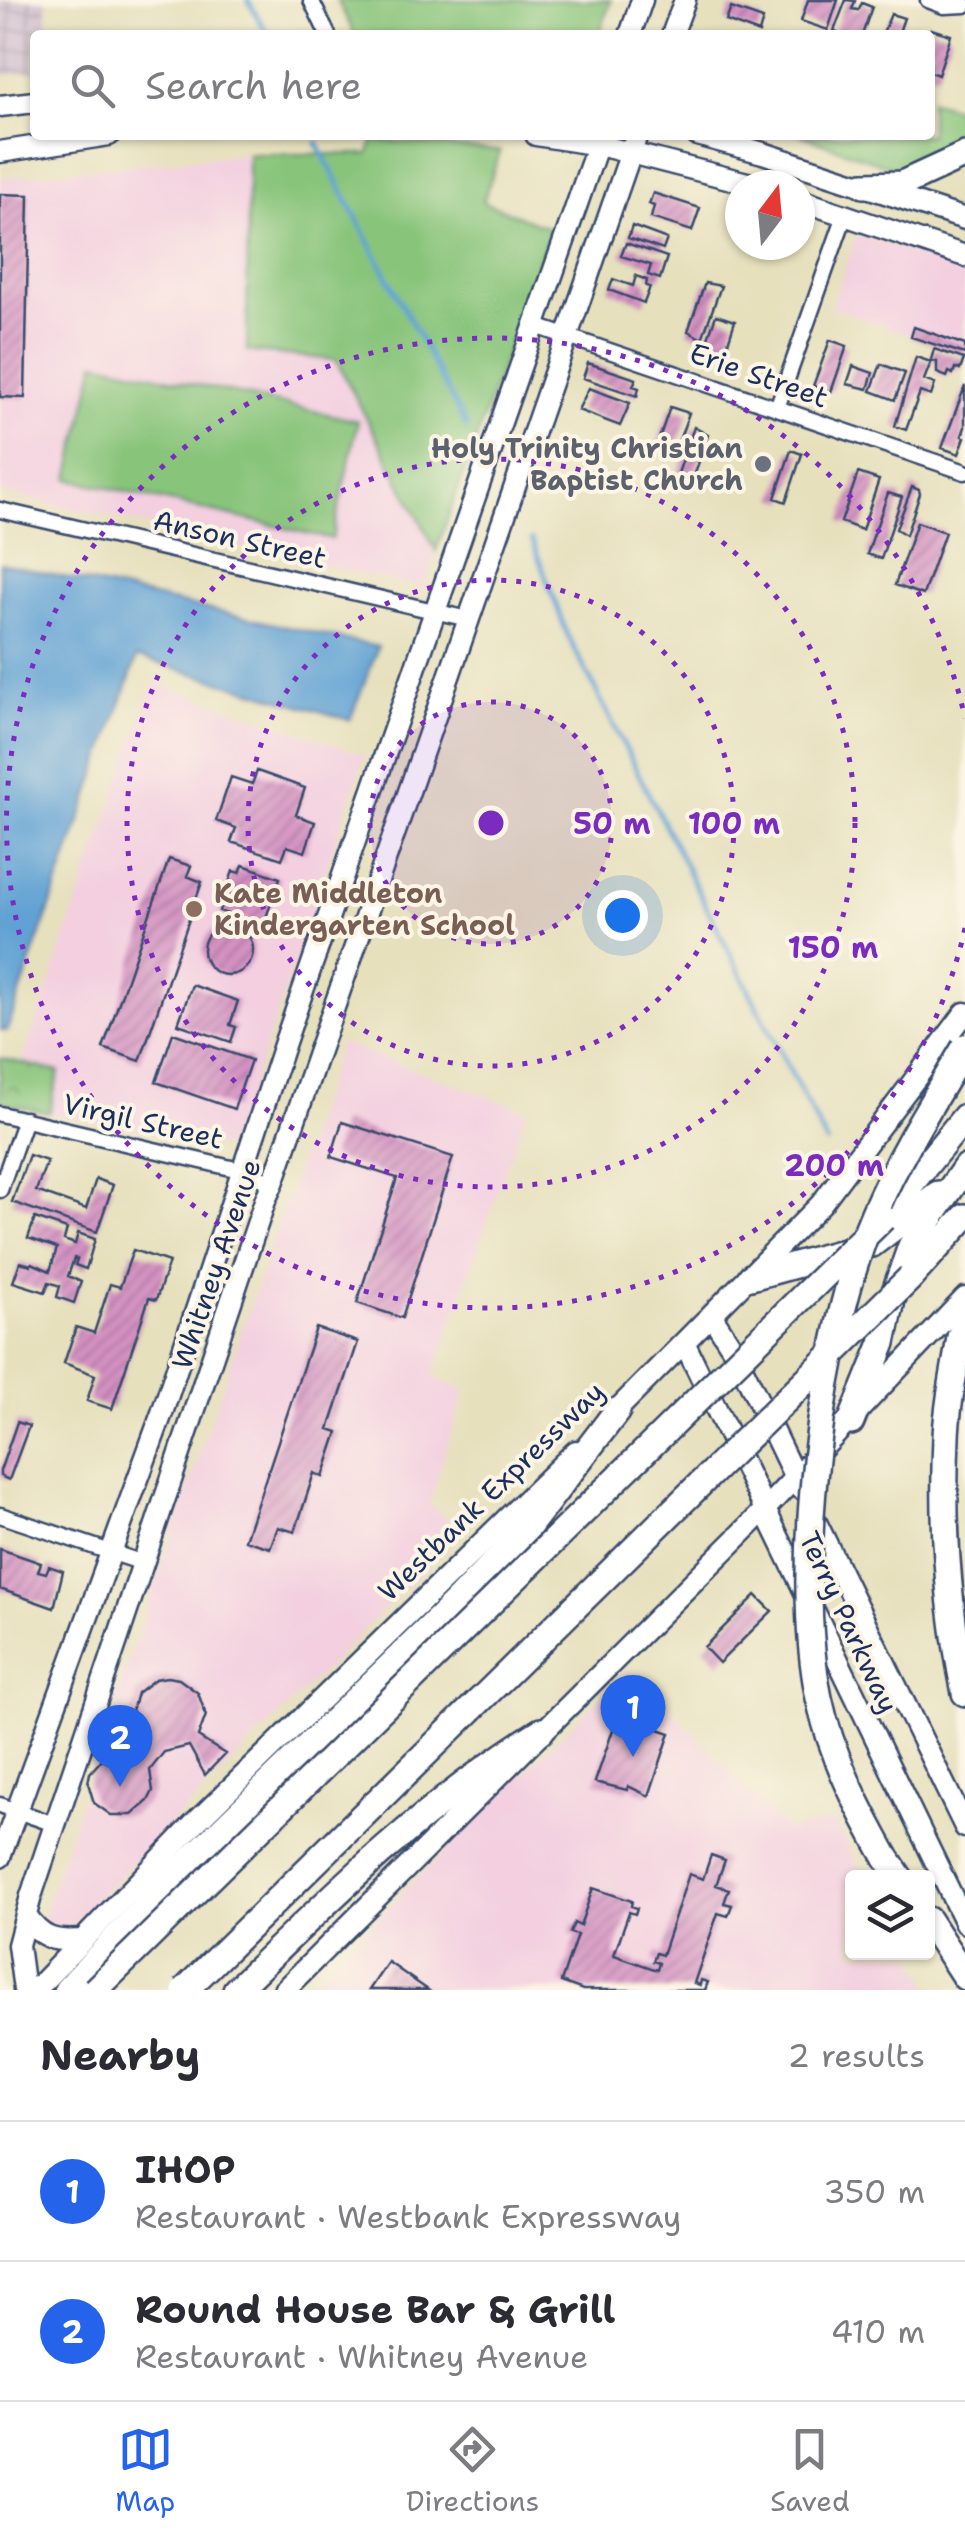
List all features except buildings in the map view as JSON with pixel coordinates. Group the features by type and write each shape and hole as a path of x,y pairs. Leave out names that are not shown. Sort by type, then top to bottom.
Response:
{"highway":[{"path":"864,185 902,184 965,155"},
{"path":"893,1868 857,1805 834,1750 819,1697 809,1619 810,1535 821,1426 838,1333 873,1215 910,1141 965,1047"},
{"path":"94,1990 883,1218 965,1117"},
{"path":"751,1276 872,1244 959,1175"},
{"path":"851,1422 874,1370 911,1246 959,1175"},
{"path":"185,1990 910,1278 965,1217"},
{"path":"965,1324 946,1433 945,1498 951,1594 965,1693"},
{"path":"67,1990 177,1873 529,1526 617,1410"},
{"path":"236,1990 358,1870 441,1801 541,1731"},
{"path":"935,1931 965,1977"}],"street":[{"path":"311,0 326,30"},
{"path":"632,30 642,0"},
{"path":"674,30 684,0"},
{"path":"930,0 944,6 965,5"},
{"path":"0,106 30,103"},
{"path":"0,152 78,140"},
{"path":"600,140 634,144 725,175"},
{"name":"Whitney Avenue","path":"0,1857 8,1808 111,1552 244,1170 266,1094 600,140"},
{"path":"715,140 965,220"},
{"name":"Whitney Avenue","path":"24,1990 18,1945 54,1824 266,1198 634,144"},
{"path":"815,205 965,256"},
{"path":"778,408 846,215"},
{"name":"Erie Street","path":"536,326 965,472"},
{"name":"Anson Street","path":"0,510 468,619"},
{"name":"Westbank Expressway","path":"34,1990 195,1823 685,1344 821,1204 965,1014"},
{"name":"Virgil Street","path":"0,1114 244,1170 274,1183"},
{"path":"0,1190 24,1119"},
{"path":"284,1990 767,1508 965,1298"},
{"name":"Terry Parkway","path":"712,1316 735,1352 965,1827"},
{"name":"Terry Parkway","path":"685,1344 965,1923"},
{"path":"0,1515 143,1562"},
{"path":"8,1808 54,1824"},
{"path":"26,1916 38,1934 56,1942 82,1940"}],"shaded area":[{"path":"0,0 46,0 48,30 30,30 30,72 0,75"},
{"path":"248,154 247,351 336,360 436,551 423,588 0,492 0,178"},
{"path":"857,234 965,271 965,355 831,307"},
{"name":"Kate Middleton Kindergarten School","path":"154,682 365,755 245,1106 226,1147 49,1113 59,1072 22,1064"},
{"path":"340,1043 526,1110 433,1378 465,1390 429,1504 461,1532 66,1930 49,1928 41,1919"},
{"path":"628,1670 787,1831 833,1821 862,1870 845,1870 845,1960 914,1960 933,1990 304,1990"}],"green space":[{"path":"337,0 611,0 601,30 352,30"},
{"path":"935,102 965,111 965,141 901,171 814,140 935,140"},
{"path":"374,140 500,151 483,202 551,229 436,551 336,360 247,351 248,154 368,154"},
{"path":"96,362 358,421 332,539 69,479"},
{"path":"0,1058 59,1072 49,1113 0,1102"}],"water":[{"path":"0,563 378,647 350,720 137,657 7,1031 0,1030"}],"waterway":[{"path":"248,0 265,30"},
{"path":"317,143 467,428"},
{"path":"532,540 567,634 827,1143"}],"place":[{"name":"Holy Trinity Christian Baptist Church","path":"763,464"},
{"name":"Kate Middleton Kindergarten School","path":"194,909"},
{"name":"IHOP","path":"633,1757"},
{"name":"Round House Bar & Grill","path":"120,1787"}]}
